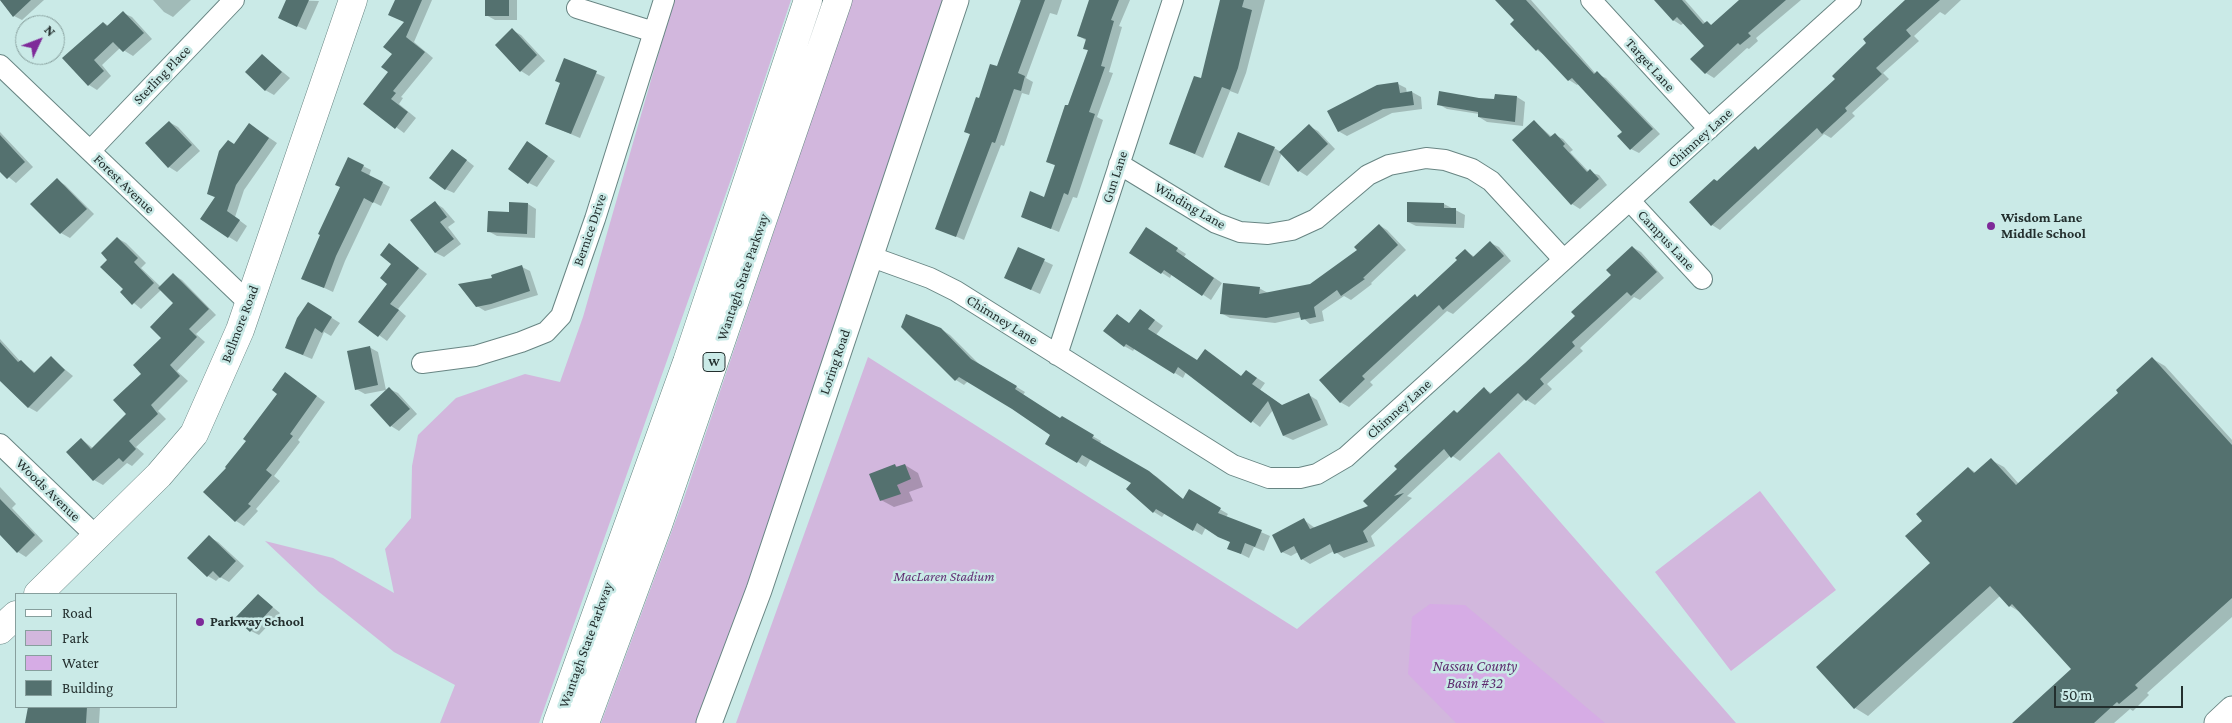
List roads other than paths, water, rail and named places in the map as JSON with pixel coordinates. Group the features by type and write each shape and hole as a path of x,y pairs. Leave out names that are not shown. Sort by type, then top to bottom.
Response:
{"main road":[{"name":"Bellmore Road","path":"39,593 160,475 194,434 240,330 282,212 353,0"},
{"name":"Wantagh State Parkway","path":"557,723 687,362 808,0"},
{"name":"Wantagh State Parkway","path":"585,723 658,525 838,0"},
{"path":"0,630 15,616"}],"street":[{"name":"Sterling Place","path":"90,151 234,0"},
{"name":"Bernice Drive","path":"422,363 475,356 521,342 546,332 561,316 595,219 664,0"},
{"name":"Loring Road","path":"709,723 759,590 872,257 956,0"},
{"name":"Gun Lane","path":"1057,355 1173,0"},
{"name":"Target Lane","path":"1591,0 1709,129"},
{"name":"Chimney Lane","path":"872,257 943,284 1233,465 1269,478 1300,478 1317,474 1346,457 1851,0"},
{"path":"577,8 654,32"},
{"name":"Forest Avenue","path":"0,65 249,303"},
{"name":"Winding Lane","path":"1119,164 1216,224 1240,232 1268,234 1292,230 1316,219 1368,175 1389,165 1426,158 1444,160 1472,169 1491,181 1564,260"},
{"name":"Campus Lane","path":"1630,200 1702,279"},
{"name":"Woods Avenue","path":"0,444 97,537"},
{"path":"2217,723 2232,709"}],"water":[{"name":"Nassau County Basin #32","path":"1430,604 1465,605 1605,723 1456,723 1408,674 1412,617"}],"place":[{"name":"Wisdom Lane Middle School","path":"1991,226"},
{"name":"Parkway School","path":"200,622"}],"park label":[{"name":"MacLaren Stadium","path":"944,577"}]}
